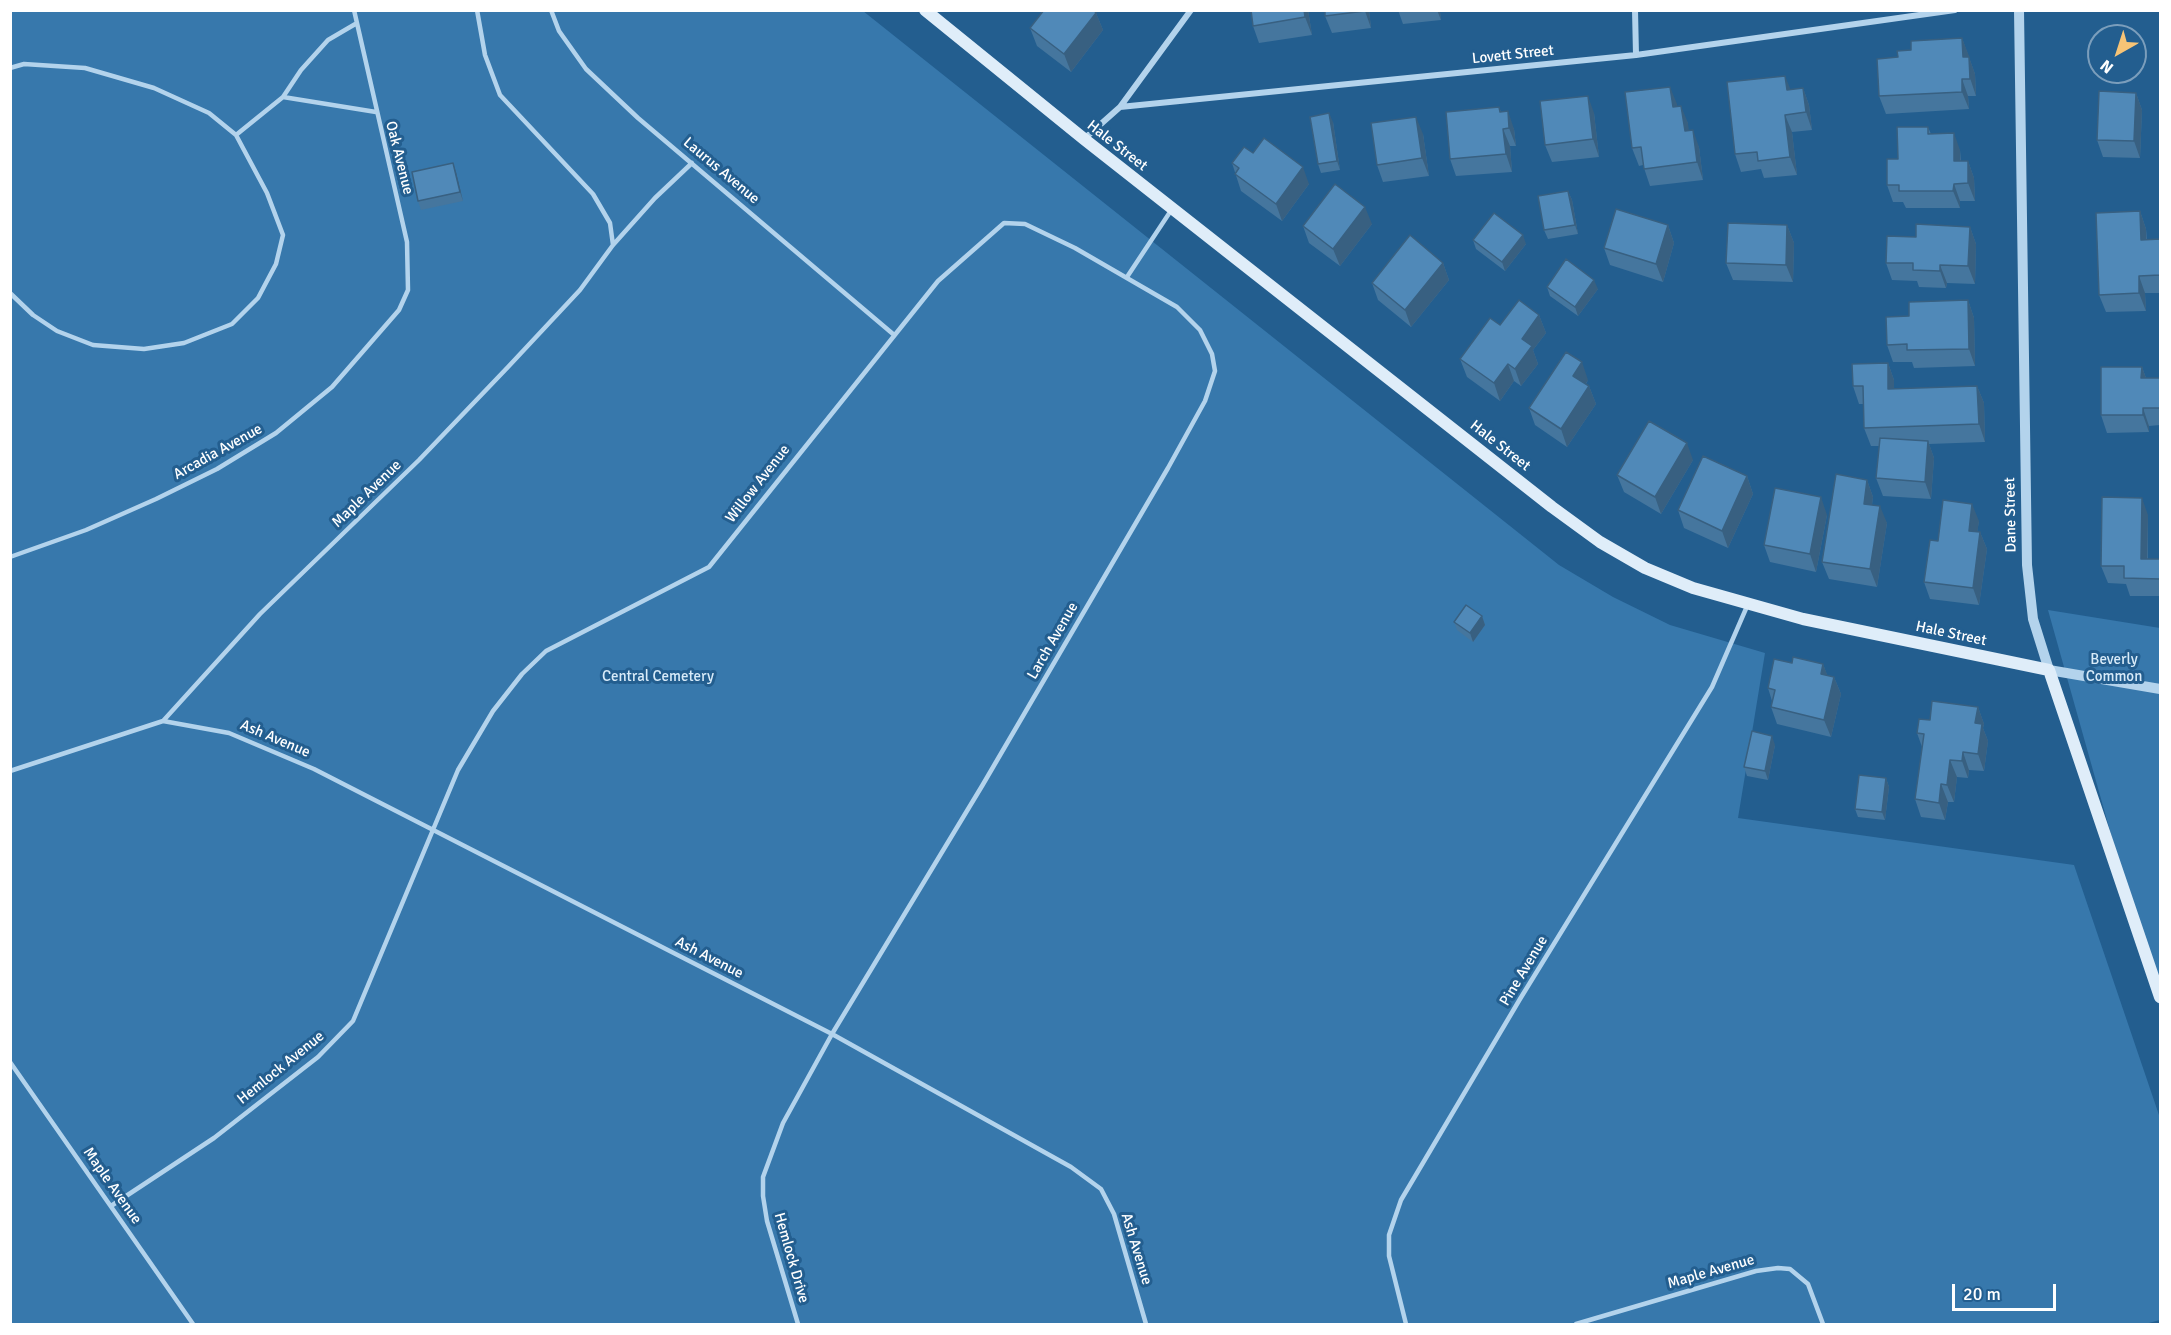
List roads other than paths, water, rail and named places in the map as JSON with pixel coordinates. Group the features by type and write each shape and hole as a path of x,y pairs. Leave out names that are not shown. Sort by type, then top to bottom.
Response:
{"main road":[{"name":"Hale Street","path":"925,10 1084,139 1600,542 1645,568 1693,588 1748,604 1803,619 2049,670"},
{"name":"Dane Street","path":"2049,670 2160,997"}],"street":[{"path":"1084,139 1120,107 1191,10"},
{"path":"1635,10 1636,55"},
{"name":"Lovett Street","path":"1120,107 1636,55 1955,10"},
{"name":"Dane Street","path":"2019,10 2027,565 2033,619 2049,670"},
{"name":"Hale Street","path":"2049,670 2160,689"}],"lane":[{"name":"Oak Avenue","path":"354,10 375,112 407,242 408,290 399,310"},
{"path":"477,10 485,55 500,95 593,194 610,223 613,245"},
{"name":"Laurus Avenue","path":"552,10 559,31 586,69 692,163 893,334"},
{"path":"236,135 283,97 301,70 328,40 357,23"},
{"path":"10,68 24,64 85,68 154,88 209,113 236,135 267,193 283,235 276,264 258,298 232,324 184,343 154,348 93,345 57,331 10,293"},
{"path":"283,97 375,112"},
{"name":"Maple Avenue","path":"10,771 163,721 260,614 419,460 516,358 580,290 613,245 655,198 692,163"},
{"path":"1127,277 1172,208"},
{"name":"Willow Avenue","path":"434,833 458,770 493,711 522,674 546,651 709,567 893,334 938,281 1004,223 1025,224 1127,277"},
{"name":"Larch Avenue","path":"832,1034 982,786 1205,401 1215,371 1212,354 1200,330 1177,307 1127,277"},
{"name":"Arcadia Avenue","path":"10,557 86,530 156,499 217,469 276,433 332,387 399,310"},
{"name":"Pine Avenue","path":"1406,1324 1389,1256 1389,1235 1401,1200 1520,999 1712,687 1733,644 1748,604"},
{"name":"Ash Avenue","path":"163,721 229,733 314,770 832,1034 1071,1167 1101,1189 1114,1214 1146,1324"},
{"name":"Hemlock Avenue","path":"111,1206 214,1138 318,1057 353,1021 434,833"},
{"name":"Hemlock Drive","path":"798,1324 767,1221 763,1178 783,1123 832,1034"},
{"name":"Maple Avenue","path":"10,1062 193,1324"},
{"name":"Maple Avenue","path":"1576,1324 1756,1271 1778,1268 1790,1269 1808,1284 1823,1324"}],"park label":[{"name":"Beverly Common","path":"2114,668"},
{"name":"Central Cemetery","path":"658,677"}]}
